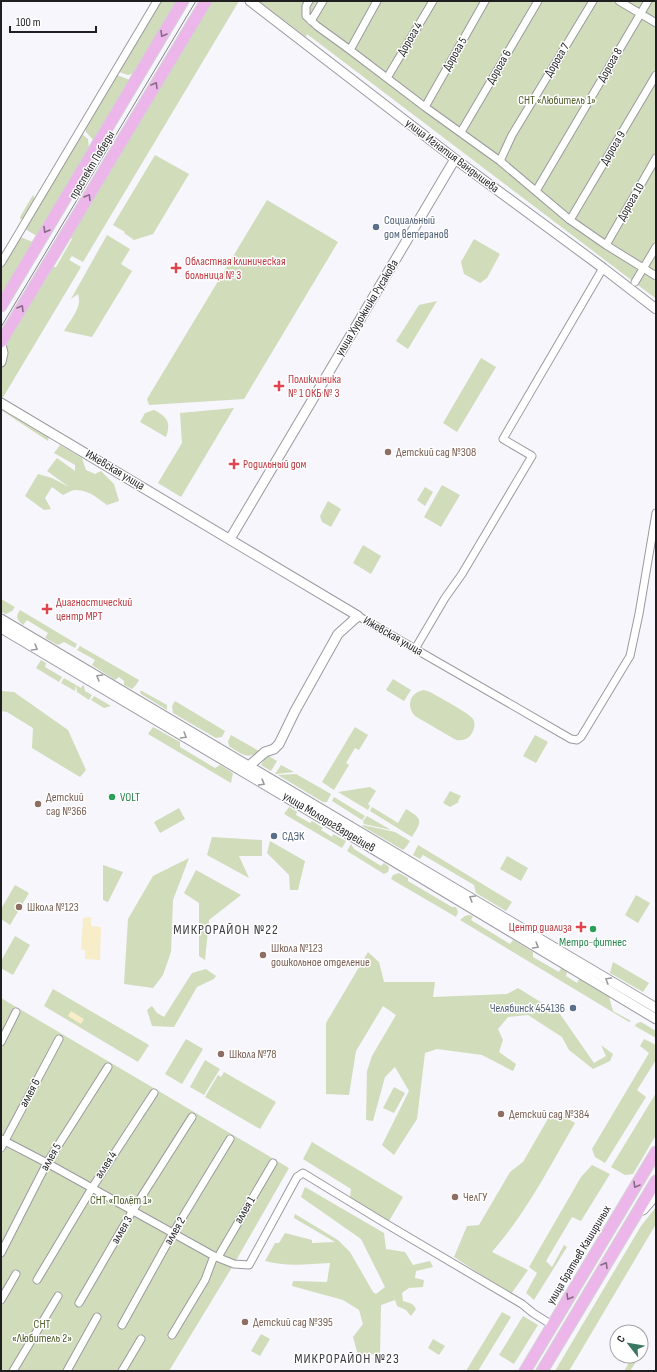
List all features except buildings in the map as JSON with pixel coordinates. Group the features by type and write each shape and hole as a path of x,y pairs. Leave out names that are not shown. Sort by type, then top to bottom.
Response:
{"main road":[{"name":"проспект Победы","path":"1,306 183,1"},
{"name":"проспект Победы","path":"1,343 206,1"},
{"name":"улица Братьев Кашириных","path":"525,1371 656,1152"},
{"path":"542,1371 656,1181"}],"street":[{"path":"1,263 157,1"},
{"name":"улица Игнатия Вандышева","path":"250,1 455,159 656,309"},
{"path":"309,1 306,6 308,18 500,162 570,220 606,245 656,276"},
{"path":"308,18 323,1"},
{"path":"350,50 377,1"},
{"name":"Дорога 4","path":"387,78 433,1"},
{"name":"Дорога 5","path":"425,107 485,1"},
{"name":"Дорога 6","path":"461,132 538,1"},
{"name":"Дорога 7","path":"500,162 512,135 593,1"},
{"path":"618,1 656,23"},
{"name":"Дорога 8","path":"536,191 648,1"},
{"name":"Дорога 9","path":"570,220 656,75"},
{"name":"Дорога 10","path":"606,245 656,158"},
{"name":"улица Художника Русакова","path":"230,539 455,159"},
{"path":"635,282 656,247"},
{"path":"415,649 445,598 462,574 532,456 503,438 603,268"},
{"path":"1,343 3,353 1,362"},
{"name":"Ижевская улица","path":"1,403 358,616 458,672 571,739 576,740 579,739 630,656 639,614 656,513"},
{"path":"247,769 265,752 274,749 279,744 294,711 338,634 358,616"},
{"name":"улица Молодогвардейцев","path":"1,619 656,1019"},
{"name":"улица Молодогвардейцев","path":"1,628 247,769 656,1008"},
{"path":"1,1042 16,1012"},
{"name":"аллея 6","path":"2,1143 59,1039"},
{"name":"аллея 5","path":"1,1253 47,1163 108,1066"},
{"name":"аллея 4","path":"37,1280 92,1188 154,1094"},
{"name":"аллея 3","path":"79,1303 133,1210 192,1117"},
{"name":"аллея 2","path":"122,1325 173,1234 230,1139"},
{"path":"2,1143 47,1163 133,1210 173,1234 234,1264 249,1265 297,1177 303,1173 522,1304 552,1325"},
{"name":"аллея 1","path":"172,1335 205,1280 216,1256 273,1163"},
{"path":"629,1226 656,1195"},
{"path":"1,1300 16,1274"},
{"path":"13,1371 58,1296"},
{"path":"67,1371 98,1317"},
{"path":"122,1371 141,1339"}],"green space":[{"path":"161,1 178,1 135,73 128,75 119,72"},
{"path":"211,1 239,1 83,262 72,256 69,260 81,267 2,399 1,372 7,347 6,344 49,271 53,267 56,267 72,239 73,231"},
{"name":"СНТ «Любитель 1»","path":"258,1 656,1 655,298 307,34 306,37"},
{"path":"117,75 130,80 94,141 86,132 85,127"},
{"path":"82,134 88,139 89,149 37,236 25,229"},
{"path":"155,155 189,174 153,234 134,240 124,233 125,232 113,225"},
{"path":"33,195 35,199 24,219 20,219 20,217"},
{"path":"267,200 338,242 244,399 149,405 147,399"},
{"path":"107,235 130,249 121,264 132,271 92,337 64,331 79,304 78,294 71,299"},
{"path":"20,237 33,242 1,296 1,269"},
{"path":"474,239 500,254 487,278 480,283 464,274 461,262"},
{"path":"437,301 408,349 396,341 419,305"},
{"path":"481,358 496,367 457,432 443,423"},
{"path":"1,408 49,436 48,441 1,410"},
{"path":"234,408 181,497 158,483 182,443 180,413"},
{"path":"154,410 162,415 167,421 168,428 166,437 140,422 145,413"},
{"path":"60,445 82,458 86,470 95,474 101,471 114,484 119,501 107,505 92,494 84,491 74,490 63,495 52,487 45,498 51,509 44,510 25,496 38,474 52,478 69,487 47,471 57,458 75,471 75,465 54,453"},
{"path":"442,485 460,495 441,527 424,517"},
{"path":"425,487 433,492 425,506 417,500"},
{"path":"328,501 341,509 331,527 322,522 320,516"},
{"path":"363,545 381,556 371,574 353,563"},
{"path":"1,599 15,607 12,611 6,614 1,612"},
{"path":"20,610 77,644 75,648 64,642 58,645 45,638 48,633 27,620 23,625 17,618"},
{"path":"80,646 139,680 136,685 132,689 124,685 124,681 119,677 115,680 92,665 95,660 77,650"},
{"path":"41,660 46,663 45,667 62,677 59,682 36,668"},
{"path":"64,678 76,685 75,691 61,683"},
{"path":"393,679 411,690 404,701 386,690"},
{"path":"76,685 81,688 83,685 85,691 92,695 89,700 77,692"},
{"path":"424,690 453,705 473,719 474,725 470,736 463,740 456,740 415,716 410,708 411,700 416,693"},
{"path":"1,691 14,692 68,730 86,770 80,777 32,748 33,728 7,712 1,711"},
{"path":"140,691 167,705 167,710 141,694"},
{"path":"94,696 111,706 104,708 91,700"},
{"path":"175,701 225,731 222,737 216,738 173,713 172,706"},
{"path":"153,727 180,742 180,747 215,768 220,765 233,773 231,783 148,734"},
{"path":"355,727 368,735 359,750 355,748 346,763 349,765 334,790 322,782"},
{"path":"231,735 259,751 248,756 240,753 229,746 228,741"},
{"path":"535,735 548,742 536,763 523,756"},
{"path":"267,755 277,761 271,771 261,765"},
{"path":"281,765 294,772 275,774"},
{"path":"296,774 331,794 327,802 323,802 278,775"},
{"path":"370,787 376,791 368,804 370,806 368,810 338,792"},
{"path":"450,791 461,796 458,801 459,802 450,807 443,803"},
{"path":"334,797 365,816 362,820 332,801"},
{"path":"289,807 297,812 296,815 310,823 312,821 323,828 321,830 332,837 333,834 346,841 342,848 284,814"},
{"path":"372,807 398,823 406,809 418,818 418,827 412,837 370,811"},
{"path":"179,808 185,819 160,833 154,822"},
{"path":"367,816 391,830 364,824 363,821"},
{"path":"362,826 395,832 410,841 403,850"},
{"path":"212,837 262,840 262,856 239,856 249,878 207,855"},
{"path":"270,841 305,861 298,890 290,890 289,875 267,853"},
{"path":"351,844 354,849 381,866 384,863 388,866 388,872 384,874 347,851"},
{"path":"418,845 512,902 506,911 476,893 474,885 423,855 420,859 413,855"},
{"path":"507,856 528,868 521,881 500,869"},
{"path":"189,858 173,900 171,952 163,975 153,988 124,984 128,919 153,876"},
{"path":"103,865 123,872 108,902 103,900"},
{"path":"196,870 241,895 209,920 205,960 199,956 199,903 184,893"},
{"path":"399,873 408,878 408,881 452,907 456,907 458,912 456,917 391,879 393,875"},
{"path":"15,885 29,893 10,925 1,919 1,909"},
{"path":"636,895 650,903 638,923 625,915"},
{"path":"469,915 473,916 471,920 510,944 513,940 533,952 533,957 559,972 561,968 567,972 566,976 577,983 579,979 609,997 613,1011 631,1021 629,1022 460,920"},
{"path":"15,936 30,945 13,975 1,968 1,961"},
{"path":"368,952 379,962 384,982 435,982 433,997 507,994 518,988 560,1014 594,1063 606,1056 601,1045 613,1054 610,1061 593,1069 569,1050 562,1037 528,1015 508,1017 498,1029 503,1040 499,1052 516,1064 513,1071 482,1055 437,1049 425,1053 417,1119 394,1155 382,1145 409,1091 395,1067 385,1077 373,1121 366,1120 367,1071 372,1056 396,1015 383,1006 356,1051 349,1095 326,1094 326,1023"},
{"path":"613,962 649,983 643,992 610,973"},
{"path":"206,969 216,976 214,979 197,987 174,1027 152,1026 147,1010 152,1006 157,1013 164,1017 192,973"},
{"path":"53,989 149,1045 138,1062 44,1006"},
{"name":"СНТ «Полёт 1»","path":"1,998 289,1168 234,1264 169,1371 1,1371"},
{"path":"641,1022 656,1031 656,1038 635,1026 637,1023"},
{"path":"186,1039 203,1049 182,1084 165,1074"},
{"path":"644,1039 656,1045 656,1060 637,1090 646,1097 605,1163 595,1157 592,1149 649,1053 640,1046"},
{"path":"205,1060 220,1069 204,1095 190,1087"},
{"path":"224,1072 276,1102 260,1129 205,1097 218,1075 221,1077"},
{"path":"394,1087 405,1093 394,1113 383,1108"},
{"path":"656,1093 656,1135 633,1174 625,1175 611,1167"},
{"path":"553,1110 575,1123 516,1222 492,1252 528,1270 511,1294 454,1257 467,1226 479,1225 510,1172 523,1162"},
{"path":"312,1142 403,1197 388,1223 350,1197 351,1189 303,1159"},
{"path":"592,1165 610,1174 581,1221 572,1217 546,1261 552,1267 564,1245 567,1247 534,1300 526,1293 537,1273 529,1267 581,1177"},
{"path":"305,1187 384,1233 386,1249 405,1252 413,1265 430,1261 433,1267 416,1271 415,1278 424,1280 423,1287 409,1288 402,1293 403,1301 412,1304 416,1309 411,1316 406,1310 397,1306 395,1300 381,1305 380,1354 358,1355 353,1337 363,1324 359,1310 343,1300 292,1286 293,1281 327,1282 330,1263 289,1265 265,1261 275,1243 279,1243 285,1233 312,1240 312,1243 335,1242 294,1218 295,1214 338,1240 350,1252 373,1292 376,1294 385,1287 361,1239 301,1197"},
{"path":"656,1207 656,1224 569,1371 555,1371 641,1226"},
{"path":"502,1312 511,1317 478,1371 466,1371"},
{"path":"523,1316 538,1325 514,1364 499,1355"},
{"path":"261,1334 270,1339 260,1356 251,1351"},
{"path":"433,1339 445,1346 439,1355 428,1348"},
{"path":"628,1364 635,1364 630,1371 624,1371"}],"sand":[{"path":"91,917 91,926 101,927 100,960 85,959 85,950 81,950 83,918"},
{"path":"71,1011 84,1019 81,1024 68,1016"}],"tram line":[{"path":"1,327 196,1"}],"place":[{"name":"Социальный дом ветеранов","path":"376,227"},
{"name":"Областная клиническая больница № 3","path":"176,268"},
{"name":"Поликлиника № 1 ОКБ № 3","path":"279,386"},
{"name":"Детский сад №308","path":"388,452"},
{"name":"Родильный дом","path":"234,464"},
{"name":"Диагностический центр МРТ","path":"47,609"},
{"name":"VOLT","path":"112,797"},
{"name":"Детский сад №366","path":"38,804"},
{"name":"СДЭК","path":"274,836"},
{"name":"Школа №123","path":"19,907"},
{"name":"Центр диализа","path":"581,927"},
{"name":"Метро-фитнес","path":"593,929"},
{"name":"Школа №123 дошкольное отделение","path":"263,955"},
{"name":"Челябинск 454136","path":"573,1008"},
{"name":"Школа №78","path":"221,1054"},
{"name":"Детский сад №384","path":"501,1114"},
{"name":"ЧелГУ","path":"455,1197"},
{"name":"Детский сад №395","path":"245,1322"}],"district":[{"name":"МИКРОРАЙОН №22","path":"226,929"},
{"name":"МИКРОРАЙОН №23","path":"347,1358"}],"park label":[{"name":"СНТ «Любитель 2»","path":"42,1331"}]}
